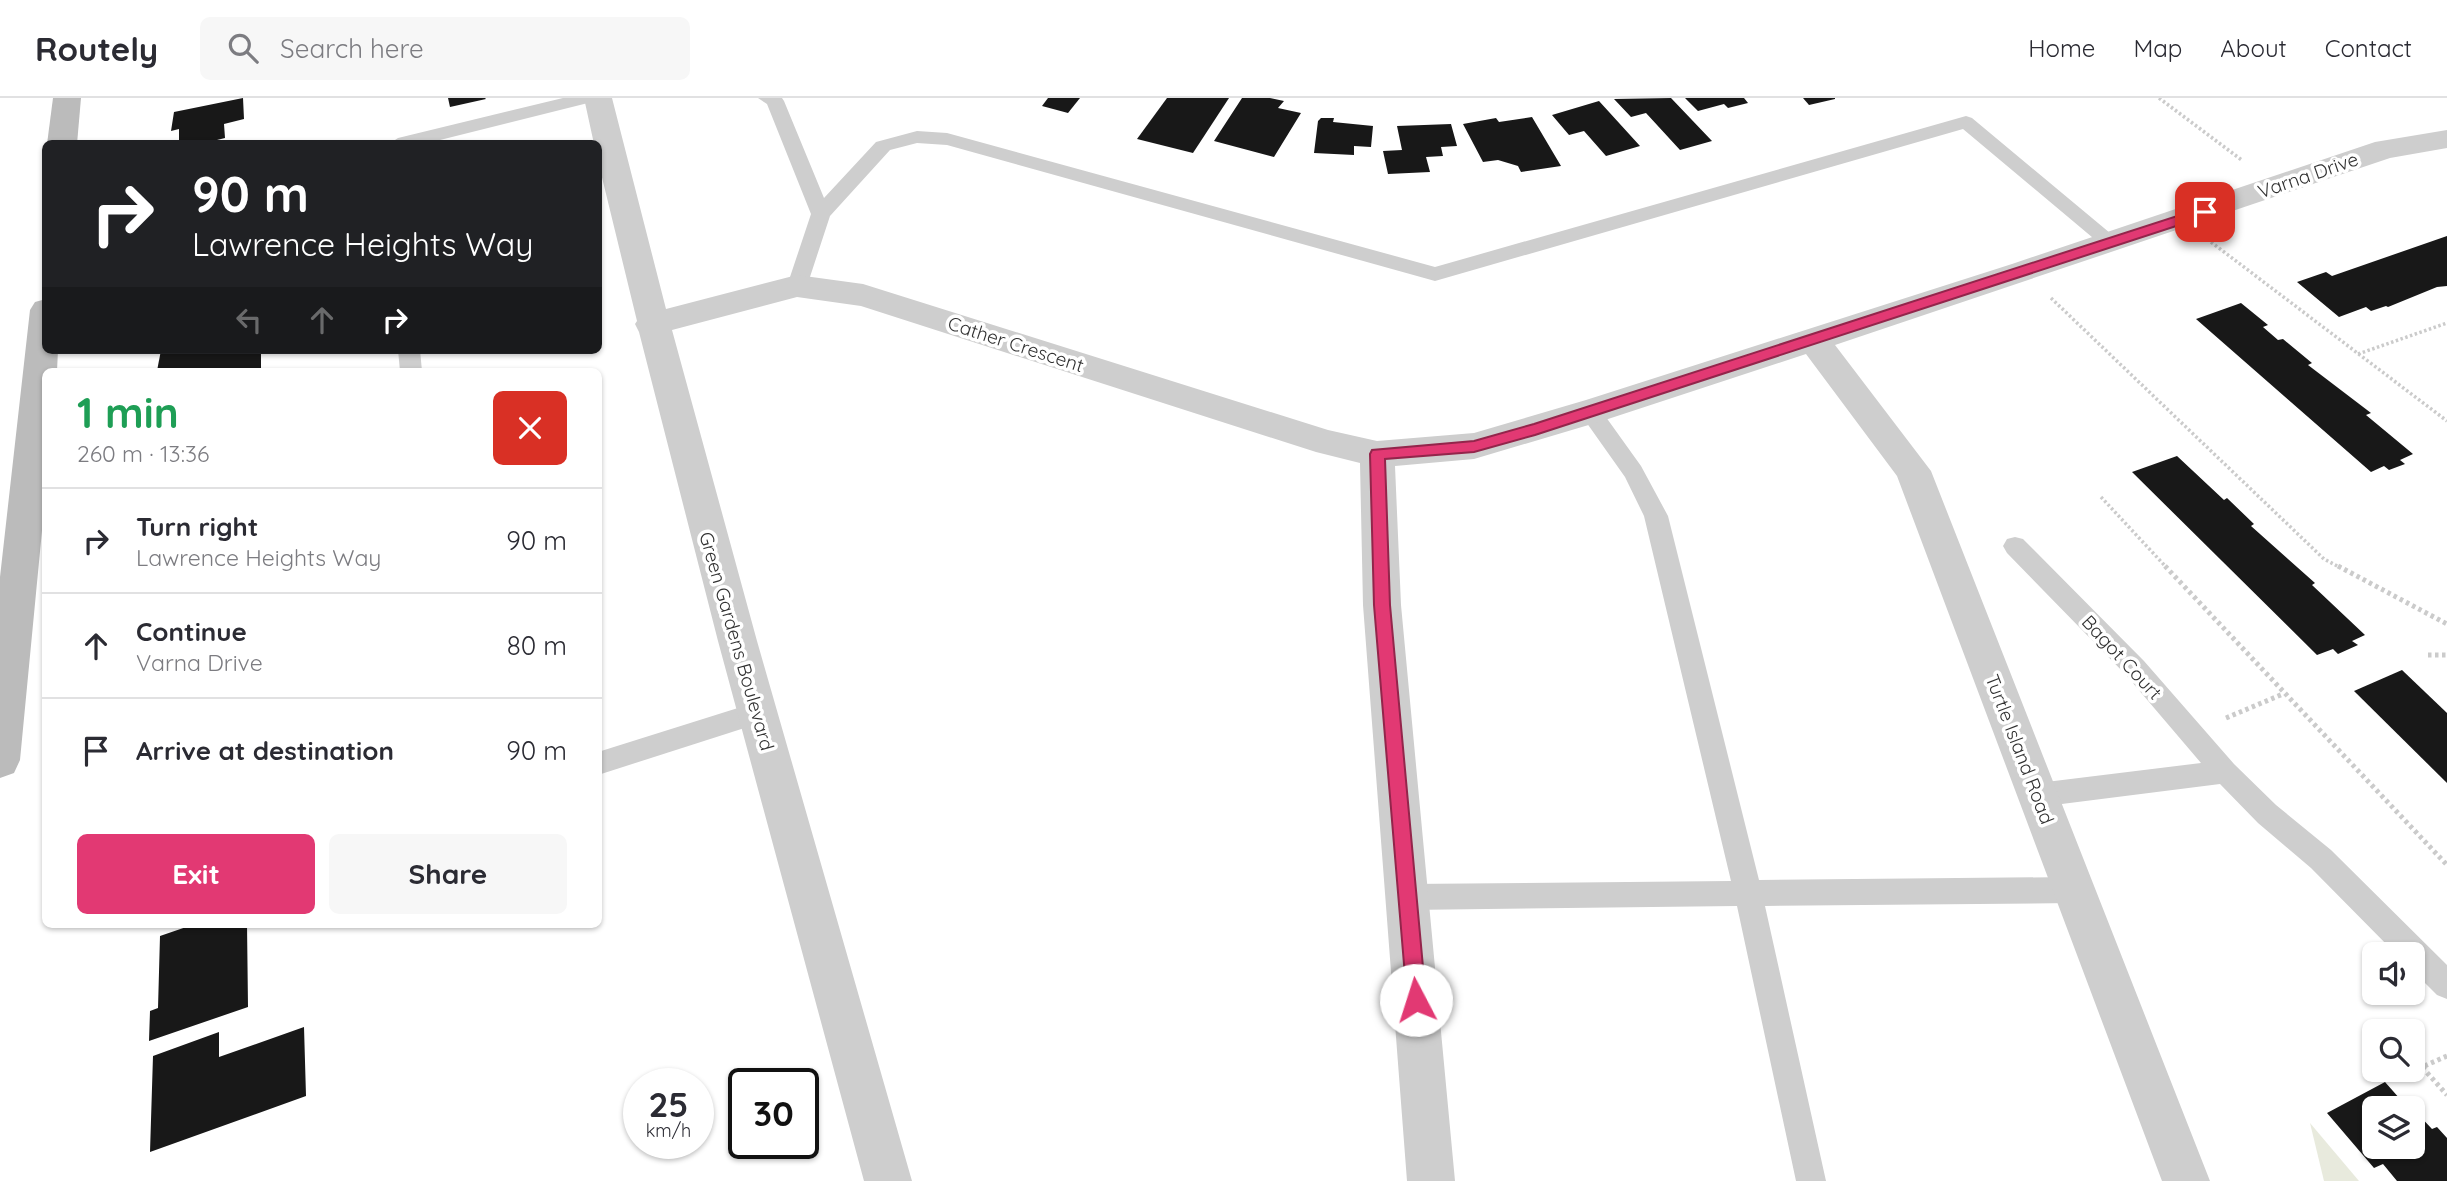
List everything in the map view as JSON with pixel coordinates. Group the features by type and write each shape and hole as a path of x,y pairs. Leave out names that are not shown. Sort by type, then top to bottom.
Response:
{"street":[{"path":"62,140 67,98"},
{"name":"Green Gardens Boulevard","path":"598,98 651,324 888,1181"},
{"name":"Varna Drive","path":"1590,412 2112,243 2385,149 2447,139"},
{"name":"Cather Crescent","path":"651,324 797,286 863,295 1328,443 1377,454 1474,446 1590,412"},
{"name":"Turtle Island Road","path":"1813,340 1913,471 2186,1181"},
{"path":"0,760 42,349"},
{"path":"1377,454 1382,605 1431,1181"}],"lane":[{"path":"414,140 586,98"},
{"path":"767,98 775,101 821,214"},
{"path":"797,286 821,214 884,146 917,136 937,138 1435,274 1966,122 2112,243"},
{"path":"1590,412 1633,472 1656,516 1748,893 1811,1181"},
{"name":"Bagot Court","path":"2015,546 2135,668 2225,772 2267,814 2321,859 2447,985"},
{"path":"602,763 757,713"},
{"path":"2038,794 2225,772"},
{"path":"1408,897 2073,890"}],"path":[{"path":"2159,98 2277,186"},
{"path":"2181,220 2447,421"},
{"path":"2023,272 2325,559 2447,624"},
{"path":"2357,354 2447,323"},
{"path":"2101,497 2283,694 2447,865"},
{"path":"2428,656 2447,655"},
{"path":"2191,732 2283,694"},
{"path":"2447,1056 2422,1067 2447,1095"}],"shaded area":[{"path":"2310,1123 2359,1181 2324,1181"}],"building":[{"path":"243,98 244,119 224,124 225,138 217,140 179,140 179,129 171,131 174,112"},
{"path":"448,98 485,98 486,99 450,107"},
{"path":"1048,98 1080,98 1068,113 1042,106"},
{"path":"1167,98 1229,98 1193,153 1137,139"},
{"path":"1242,98 1284,101 1278,108 1301,113 1274,157 1214,141"},
{"path":"1671,98 1712,141 1680,150 1646,113 1631,117 1614,99"},
{"path":"1685,98 1744,98 1748,103 1728,108 1724,104 1698,111"},
{"path":"1803,98 1835,98 1835,99 1809,105"},
{"path":"1599,101 1640,146 1606,156 1584,131 1569,135 1552,115"},
{"path":"1532,117 1561,166 1521,172 1518,166 1498,160 1483,162 1463,124 1496,118 1499,122"},
{"path":"1321,118 1334,118 1333,122 1373,126 1371,147 1354,146 1354,155 1314,153 1318,121"},
{"path":"1451,124 1457,146 1441,147 1443,156 1426,157 1430,172 1388,174 1383,151 1402,150 1397,126"},
{"path":"2447,236 2447,286 2437,287 2388,307 2371,311 2366,307 2339,317 2297,282 2326,272 2332,276"},
{"path":"2241,303 2268,325 2263,327 2278,340 2283,339 2312,363 2308,365 2371,413 2366,415 2413,454 2400,460 2405,464 2389,470 2384,466 2371,472 2196,319"},
{"path":"160,354 261,354 261,368 158,368"},
{"path":"2177,456 2224,500 2227,498 2254,524 2251,526 2315,583 2312,585 2365,635 2352,641 2358,645 2338,654 2333,649 2317,655 2132,472"},
{"path":"2402,670 2447,713 2447,783 2354,691"},
{"path":"183,928 247,928 248,1007 149,1041 150,1011 158,1008 160,936"},
{"path":"304,1027 306,1096 150,1152 153,1056 219,1032 219,1057"},
{"path":"2385,1082 2397,1096 2362,1096 2362,1154 2327,1113"},
{"path":"2425,1122 2432,1129 2437,1127 2447,1138 2447,1181 2397,1181 2383,1164 2374,1168 2366,1159 2425,1159"}],"route":[{"path":"1416,1000 1382,605 1377,454 1474,446 1535,429 2205,212"}]}
